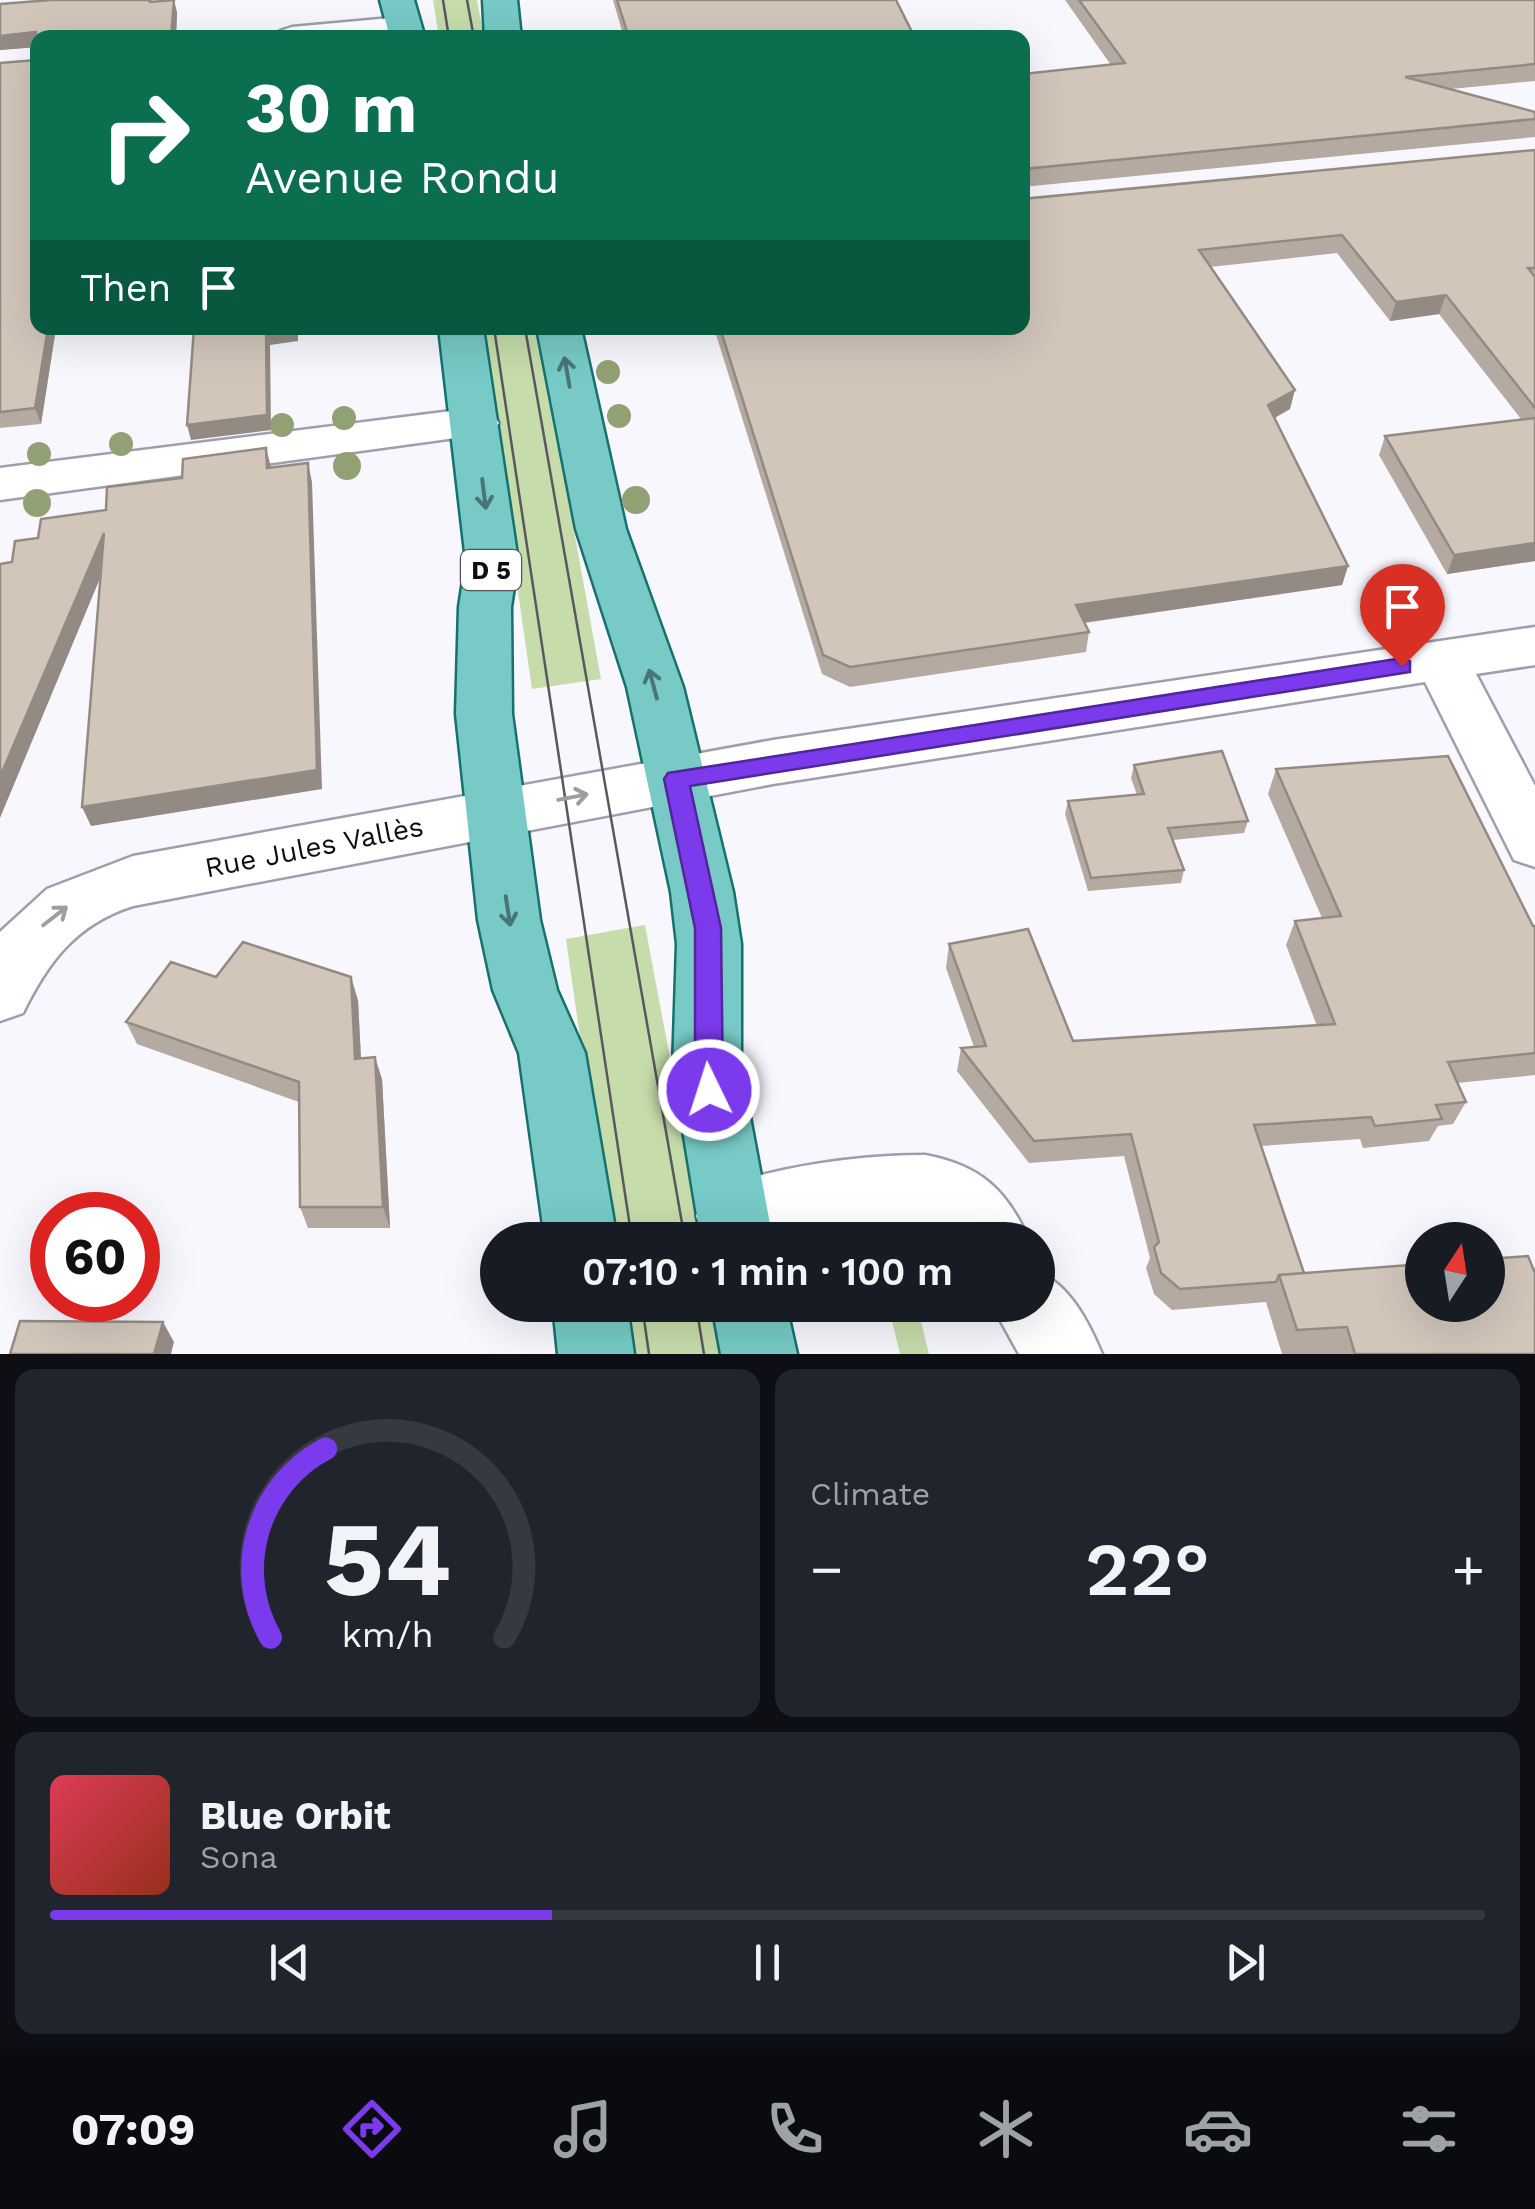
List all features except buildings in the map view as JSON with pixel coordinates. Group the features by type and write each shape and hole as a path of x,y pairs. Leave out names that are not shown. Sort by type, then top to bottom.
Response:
{"main road":[{"path":"500,0 503,30"},
{"name":"D 5","path":"463,335 492,561 482,651 484,714 509,920 521,973 552,1054 563,1103 579,1222"},
{"path":"560,335 601,528 637,626 708,928 706,1069 733,1222"},
{"path":"592,1322 596,1354"},
{"path":"752,1322 759,1354"}],"street":[{"path":"347,30 402,22"},
{"path":"0,484 474,423"},
{"name":"Rue Jules Vallès","path":"0,994 30,936 63,908 95,891 676,779 1535,646"},
{"path":"1441,660 1535,843"},
{"path":"760,1222 916,1186 959,1198 982,1222"},
{"path":"1041,1322 1064,1354"}],"green space":[{"path":"433,0 477,0 483,30 438,30"},
{"path":"481,335 538,335 601,679 532,689"},
{"path":"645,925 701,1222 606,1222 566,939"},
{"path":"908,1217 934,1222 886,1222"},
{"path":"620,1322 719,1322 725,1354 625,1354"},
{"path":"892,1322 921,1322 929,1354 900,1354"}],"tram line":[{"path":"443,0 448,30"},
{"path":"467,0 473,30"},
{"path":"495,335 629,1222"},
{"path":"526,335 682,1222"},
{"path":"644,1322 649,1354"},
{"path":"699,1322 704,1354"}],"route":[{"path":"709,1090 708,928 676,779 1402,666"}]}
